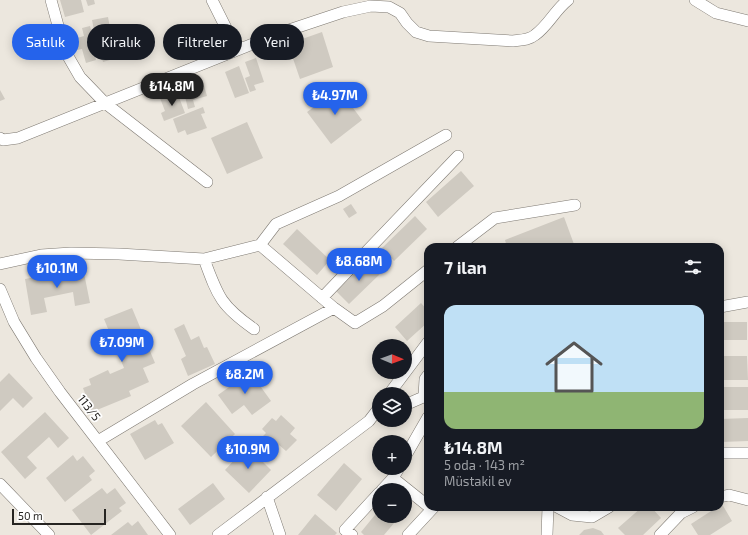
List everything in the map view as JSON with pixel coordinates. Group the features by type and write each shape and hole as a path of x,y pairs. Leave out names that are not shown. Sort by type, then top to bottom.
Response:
{"street":[{"path":"51,0 65,52 80,77 105,103 207,182"},
{"path":"212,0 224,24"},
{"path":"242,48 280,33 344,12 386,3 400,13 416,32 428,36 513,41 526,39 535,35 559,7 568,0"},
{"path":"695,0 716,13 748,21"},
{"path":"0,138 3,140 18,138 212,60"},
{"path":"0,264 41,255 71,253 204,259 260,245 276,224 339,196 446,135"},
{"path":"322,298 458,156"},
{"path":"462,243 495,218 575,205"},
{"path":"260,245 334,308 355,323 383,306 424,273"},
{"path":"204,259 217,294 233,314 254,329"},
{"name":"113/5","path":"0,289 14,322 36,358 170,535"},
{"path":"724,306 748,302"},
{"path":"98,441 193,384 334,308"},
{"path":"394,387 424,347"},
{"path":"412,402 424,396"},
{"path":"218,535 267,497 372,420"},
{"path":"412,445 424,424"},
{"path":"724,453 748,453"},
{"path":"388,483 395,475"},
{"path":"393,478 424,502"},
{"path":"0,484 49,535"},
{"path":"724,496 729,495 748,500"},
{"path":"267,497 280,535"},
{"path":"352,535 345,530 372,501"},
{"path":"408,535 428,511"},
{"path":"547,535 548,511"},
{"path":"564,511 572,515 592,517 602,511"},
{"path":"660,535 681,513 685,511"}],"building":[{"path":"60,0 81,0 84,12 65,17"},
{"path":"86,0 94,0 95,4 88,6"},
{"path":"108,17 109,24 93,24 92,20"},
{"path":"87,27 87,60 96,60 86,63 82,49 79,50 79,38 84,36 82,28"},
{"path":"322,32 333,67 300,79 293,60 304,60 304,38"},
{"path":"257,60 264,82 254,85 256,90 250,92 245,78 250,76 245,62"},
{"path":"239,66 249,93 235,98 225,72"},
{"path":"203,82 207,96 193,100 195,107 188,109 183,88"},
{"path":"339,89 362,120 331,144 307,112"},
{"path":"0,90 5,99 0,101"},
{"path":"177,92 185,113 164,121 161,113 165,111 160,98"},
{"path":"203,107 205,113 201,114 207,128 187,135 185,130 178,133 173,119"},
{"path":"247,122 263,158 227,174 211,138"},
{"path":"461,171 474,186 438,217 426,202"},
{"path":"351,204 357,213 349,218 343,209"},
{"path":"415,216 427,229 394,261 382,248"},
{"path":"564,217 574,243 506,243 505,240"},
{"path":"297,229 330,260 317,275 283,244"},
{"path":"370,259 382,272 349,304 336,291"},
{"path":"83,268 90,303 75,306 73,292 44,298 47,312 31,315 25,279"},
{"path":"421,303 424,306 424,326 409,339 405,339 395,327"},
{"path":"132,308 155,363 143,368 149,382 129,391 131,396 92,412 83,388 91,385 89,379 108,370 110,374 124,368 104,319"},
{"path":"724,322 747,322 747,340 724,340"},
{"path":"184,324 191,340 199,336 204,348 207,347 215,364 188,376 181,359 186,356 174,329"},
{"path":"724,356 747,356 748,380 724,380"},
{"path":"250,372 271,401 252,415 244,405 232,414 218,395"},
{"path":"9,373 33,398 23,408 13,398 0,411 0,382"},
{"path":"724,387 748,387 748,410 724,410"},
{"path":"206,402 235,434 211,457 181,426"},
{"path":"45,412 69,438 58,448 49,437 27,457 37,468 25,479 1,452"},
{"path":"281,415 295,428 290,434 297,440 286,451 279,445 274,452 260,439 266,433 262,429 272,418 276,421"},
{"path":"748,418 748,441 724,442 724,419"},
{"path":"155,420 158,425 162,423 174,443 145,460 130,434"},
{"path":"247,446 271,470 249,493 225,470"},
{"path":"73,455 77,461 83,456 95,471 89,476 92,480 65,502 46,478"},
{"path":"344,463 362,479 336,511 317,495"},
{"path":"213,483 225,499 190,525 178,509"},
{"path":"102,488 107,494 115,488 126,503 119,508 122,511 91,535 72,510"},
{"path":"724,507 732,521 710,535 698,535 691,524 711,511 724,511"},
{"path":"637,511 655,511 661,518 643,535 625,535 618,528"},
{"path":"315,514 337,533 335,535 298,535"},
{"path":"372,519 372,523 394,523 384,535 364,535 361,532"},
{"path":"138,521 148,535 111,535 128,522 132,526"},
{"path":"593,528 601,531 604,535 579,535 584,530"}]}
